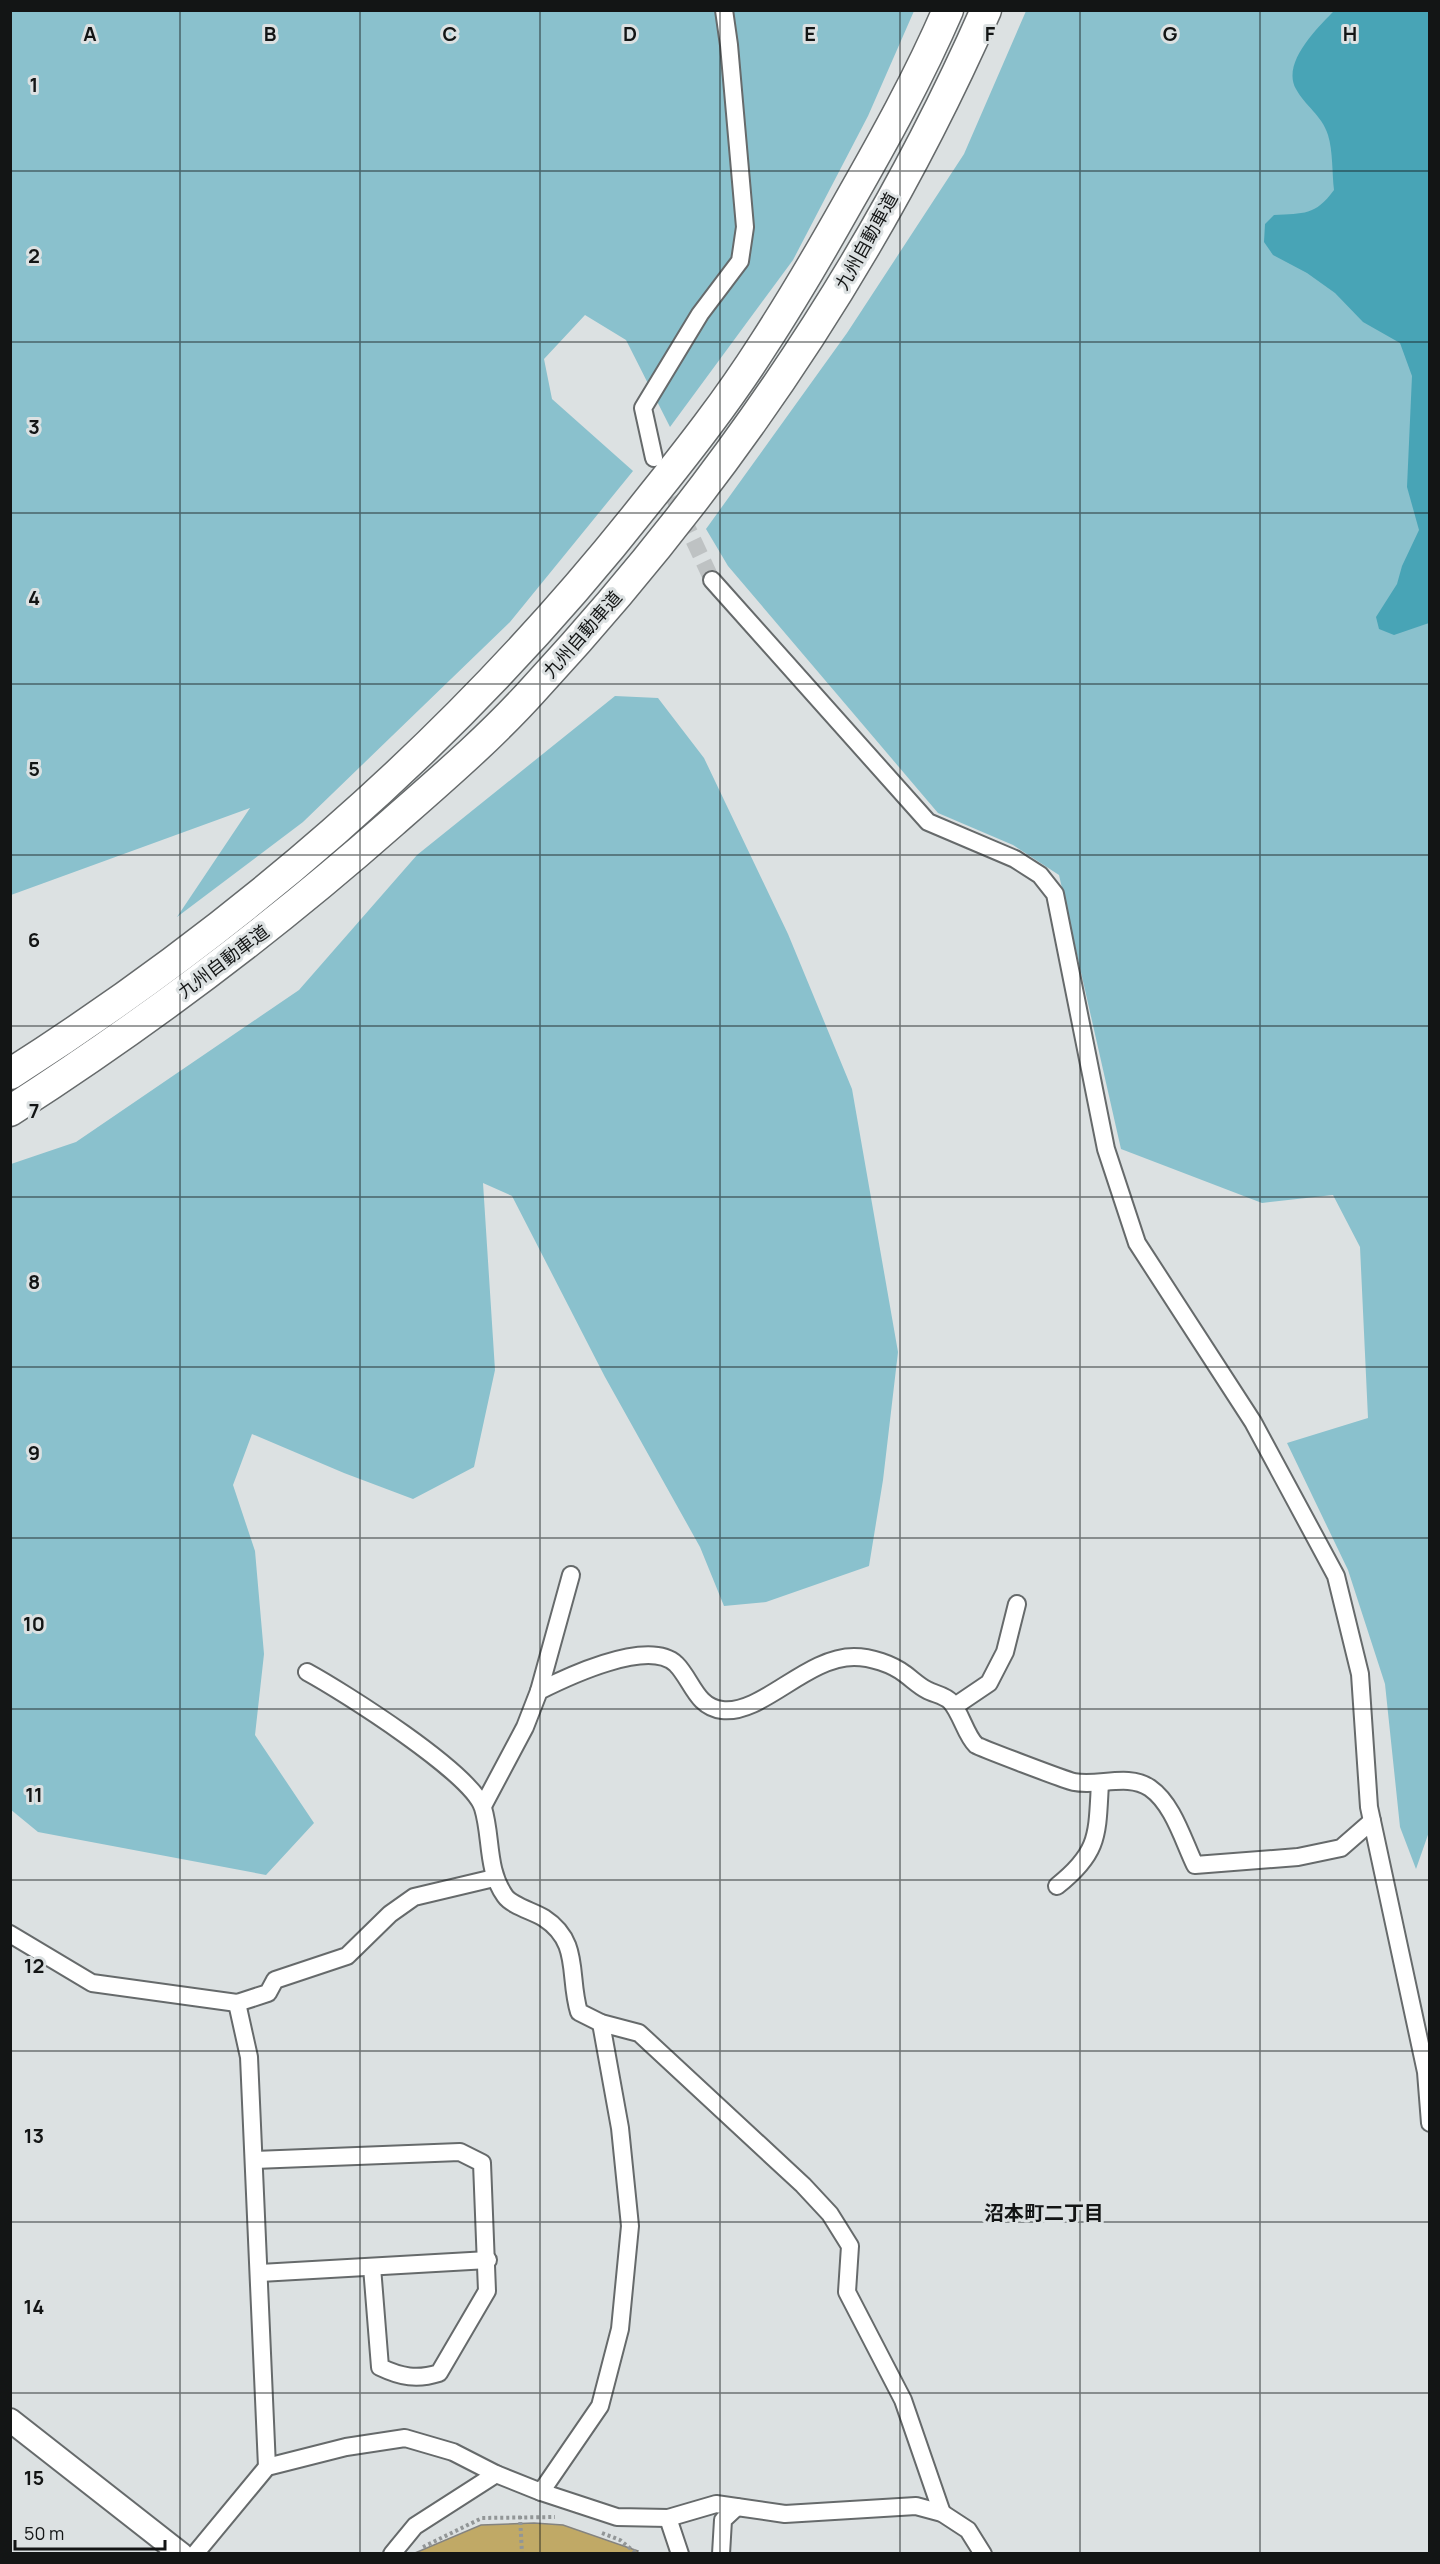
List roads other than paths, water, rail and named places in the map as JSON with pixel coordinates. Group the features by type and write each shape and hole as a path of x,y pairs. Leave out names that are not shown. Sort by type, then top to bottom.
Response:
{"highway":[{"name":"九州自動車道","path":"10,1074 74,1034 228,921 329,838 414,760 509,666 610,550 701,434 763,346 894,123 948,10"},
{"name":"九州自動車道","path":"10,1111 100,1053 253,939 348,862 437,783 534,690 684,514 794,360 851,271 952,82 986,10"}],"street":[{"path":"654,458 643,408 700,314 740,261 745,227 724,10"},
{"path":"712,580 928,822 1015,859 1040,875 1055,894 1106,1149 1137,1243 1253,1422 1336,1576 1360,1674 1372,1821 1426,2072 1430,2123"},
{"path":"483,1806 525,1727 539,1691 571,1575"},
{"path":"955,1706 989,1683 1005,1652 1017,1604"},
{"path":"539,1691 579,1671 618,1659 650,1655 675,1663 691,1689 710,1708 725,1711 745,1708 814,1666 852,1657 873,1659 903,1672 925,1690 949,1700 955,1706 976,1745 1073,1782 1100,1783 1121,1780 1147,1786 1163,1799 1195,1865 1298,1857 1341,1848 1372,1821"},
{"path":"307,1672 337,1688 460,1776 483,1806 494,1878 506,1899 554,1925 565,1939 574,1963 574,1996 579,2012 601,2023 639,2033 830,2214 850,2246 847,2292 903,2400 942,2513"},
{"path":"1057,1886 1076,1871 1096,1840 1100,1783"},
{"path":"10,1934 92,1983 237,2004 268,1994 275,1980 347,1956 390,1914 414,1898 494,1878"},
{"path":"237,2004 249,2057 267,2467"},
{"path":"541,2492 600,2406 620,2329 630,2226 620,2128 601,2023"},
{"path":"1426,2072 1430,2044"},
{"path":"254,2160 460,2152 482,2163 488,2260 487,2290 439,2373 425,2378 399,2376 380,2367 372,2266"},
{"path":"260,2273 488,2260"},
{"path":"10,2420 181,2553"},
{"path":"195,2553 267,2467 346,2447 405,2438 453,2452 496,2474 541,2492 617,2517 668,2518 716,2504 785,2514 916,2506 942,2513 968,2530 983,2553"},
{"path":"392,2553 415,2526 496,2474"},
{"path":"721,2553 723,2520 737,2507"},
{"path":"668,2518 680,2553"}],"tunnel":[{"path":"663,475 712,580"}],"district":[{"name":"沼本町二丁目","path":"1044,2212"}]}
